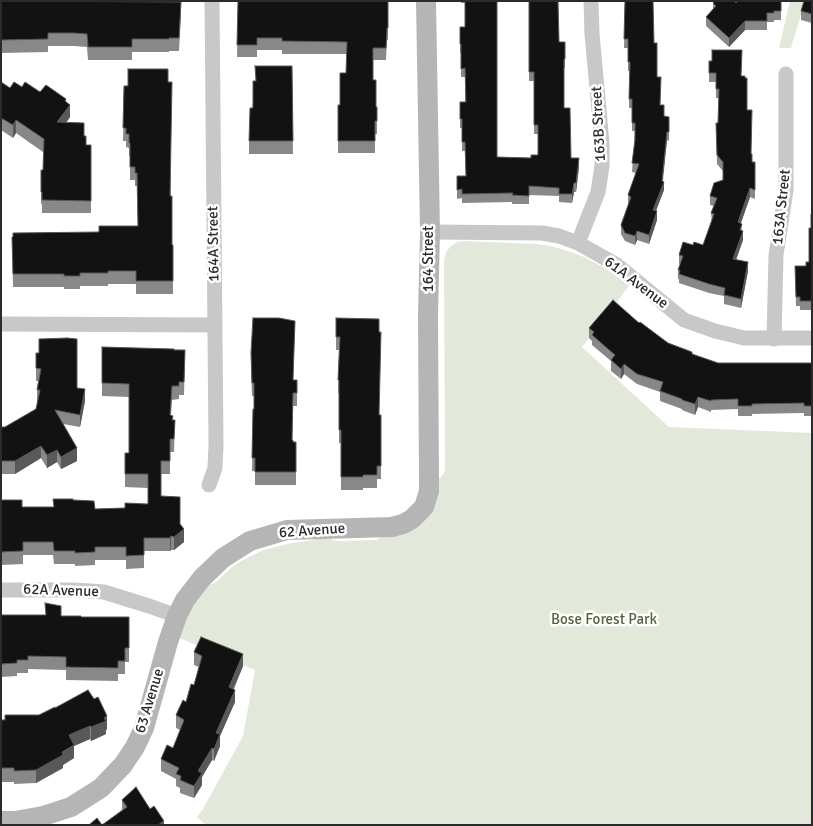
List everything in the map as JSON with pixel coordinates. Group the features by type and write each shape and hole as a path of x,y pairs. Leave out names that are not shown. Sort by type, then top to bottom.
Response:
{"street":[{"name":"164A Street","path":"209,486 215,468 216,446 212,1"},
{"name":"164 Street","path":"418,514 424,507 429,491 428,315 430,232 426,1"},
{"name":"163B Street","path":"578,243 598,192 602,166 602,143 592,34 591,1"},
{"name":"163A Street","path":"774,338 776,255 786,190 786,74"},
{"name":"61A Avenue","path":"430,232 542,233 559,236 578,243 618,265 684,320 715,331 744,338 812,338"},
{"path":"1,324 215,325"},
{"name":"62 Avenue","path":"177,616 184,600 202,578 222,558 250,541 287,530 392,528 412,520 418,514"},
{"name":"62A Avenue","path":"1,590 104,592 177,616"},
{"name":"63 Avenue","path":"1,821 16,821 43,816 72,807 101,788 123,765 135,747 144,728 177,616"}],"green space":[{"path":"790,1 805,1 791,48 779,48"},
{"name":"Bose Forest Park","path":"457,242 551,246 584,257 603,267 629,286 582,347 669,427 812,433 812,825 206,825 197,817 243,736 255,670 177,637 190,607 208,585 215,583 241,561 264,550 313,540 318,537 329,537 338,541 376,540 382,537 438,483 445,469 444,261 446,252 451,246"}],"building":[{"path":"1,1 181,2 179,38 132,39 132,47 88,47 87,34 74,33 48,33 48,39 1,40"},
{"path":"238,1 388,1 386,48 373,48 373,80 376,80 377,107 375,141 338,141 340,73 346,73 347,42 282,41 282,38 257,38 257,45 237,45"},
{"path":"465,1 497,1 497,157 531,158 531,155 538,155 538,125 534,125 534,72 529,72 529,1 558,1 559,42 565,42 564,108 570,108 571,158 579,158 576,183 574,183 572,194 559,194 559,188 529,186 529,196 512,195 513,193 462,194 462,189 457,190 457,176 466,176 465,142 462,142 462,119 460,119 460,102 466,102 465,68 461,69 460,44 460,27 465,27"},
{"path":"625,1 653,1 654,43 657,43 657,77 661,77 660,105 664,105 664,116 669,117 669,132 667,132 662,181 664,182 653,210 657,211 649,235 637,231 635,236 625,233 621,225 631,197 628,195 639,164 632,163 635,123 632,123 632,99 629,99 630,62 628,62 628,39 624,39"},
{"path":"715,1 735,1 736,3 737,1 781,1 781,11 767,13 767,21 745,21 729,38 706,17 716,6 713,3"},
{"path":"804,1 812,1 812,14 801,11"},
{"path":"712,50 742,50 741,76 747,78 747,110 752,110 751,154 752,162 755,162 755,190 750,188 738,222 742,224 740,230 743,231 733,259 748,262 741,299 724,295 725,288 679,274 680,270 678,270 683,256 679,255 683,242 693,245 694,242 703,245 714,214 711,213 717,198 710,196 714,183 723,180 723,162 717,155 716,123 718,123 719,89 716,89 716,73 709,73 709,61 712,61"},
{"path":"255,66 292,66 293,141 249,141 250,108 253,108 253,81 256,81"},
{"path":"128,69 168,69 168,82 172,82 170,196 172,196 173,281 136,281 136,271 80,273 80,276 64,276 64,274 13,274 13,233 99,232 99,226 138,226 137,173 135,173 135,167 130,167 129,134 126,134 126,128 123,128 124,86 128,86"},
{"path":"1,82 10,88 14,82 22,87 25,82 40,92 46,85 66,99 65,101 70,105 57,122 84,123 86,145 91,145 91,201 42,200 41,170 43,170 44,139 16,120 13,125 1,118"},
{"path":"811,215 812,301 800,301 800,297 796,297 795,266 806,266 806,262 809,262"},
{"path":"613,300 639,323 668,343 718,363 812,363 812,406 804,406 804,403 738,406 738,399 711,401 698,397 695,404 660,391 663,382 637,374 624,364 621,369 611,360 615,355 592,335 594,332 589,328"},
{"path":"253,318 279,318 295,321 293,380 297,380 297,393 293,393 292,440 296,442 296,472 255,472 255,458 252,458 254,383 252,383 251,353"},
{"path":"336,318 379,319 379,332 381,332 379,415 381,415 381,466 377,466 377,475 341,477 338,380 340,337 336,337"},
{"path":"39,339 77,339 77,388 85,389 80,415 55,410 77,448 61,457 57,450 47,455 41,446 15,461 1,461 1,427 5,427 36,409 40,390 37,390 41,369 36,368 36,353 39,353"},
{"path":"102,347 185,350 184,382 179,382 179,386 172,386 170,415 173,416 172,420 175,420 174,439 170,439 170,461 161,461 161,496 180,497 180,524 184,529 170,538 144,538 144,555 126,556 126,547 95,547 95,552 54,551 53,542 23,542 23,551 1,552 1,500 22,500 22,507 54,507 53,499 94,501 95,509 125,508 125,503 148,504 148,474 125,474 125,453 129,453 129,384 102,383"},
{"path":"45,603 61,606 61,616 129,617 129,648 125,648 125,661 118,661 118,668 66,667 66,657 28,656 28,660 17,660 17,663 1,664 1,615 46,615"},
{"path":"201,637 243,654 229,687 235,690 216,733 220,734 214,749 212,748 198,771 202,773 194,786 180,780 181,776 176,774 179,768 161,759 167,745 173,748 184,720 176,715 183,700 186,702 191,684 194,685 202,656 194,652"},
{"path":"88,690 94,699 98,697 107,716 104,718 106,721 69,735 74,745 62,752 63,755 36,770 14,771 14,768 1,768 1,720 5,720 5,715 39,715"},
{"path":"136,787 150,809 154,806 164,821 158,825 102,825 127,807 122,800"},
{"path":"97,818 102,825 89,825"}]}
